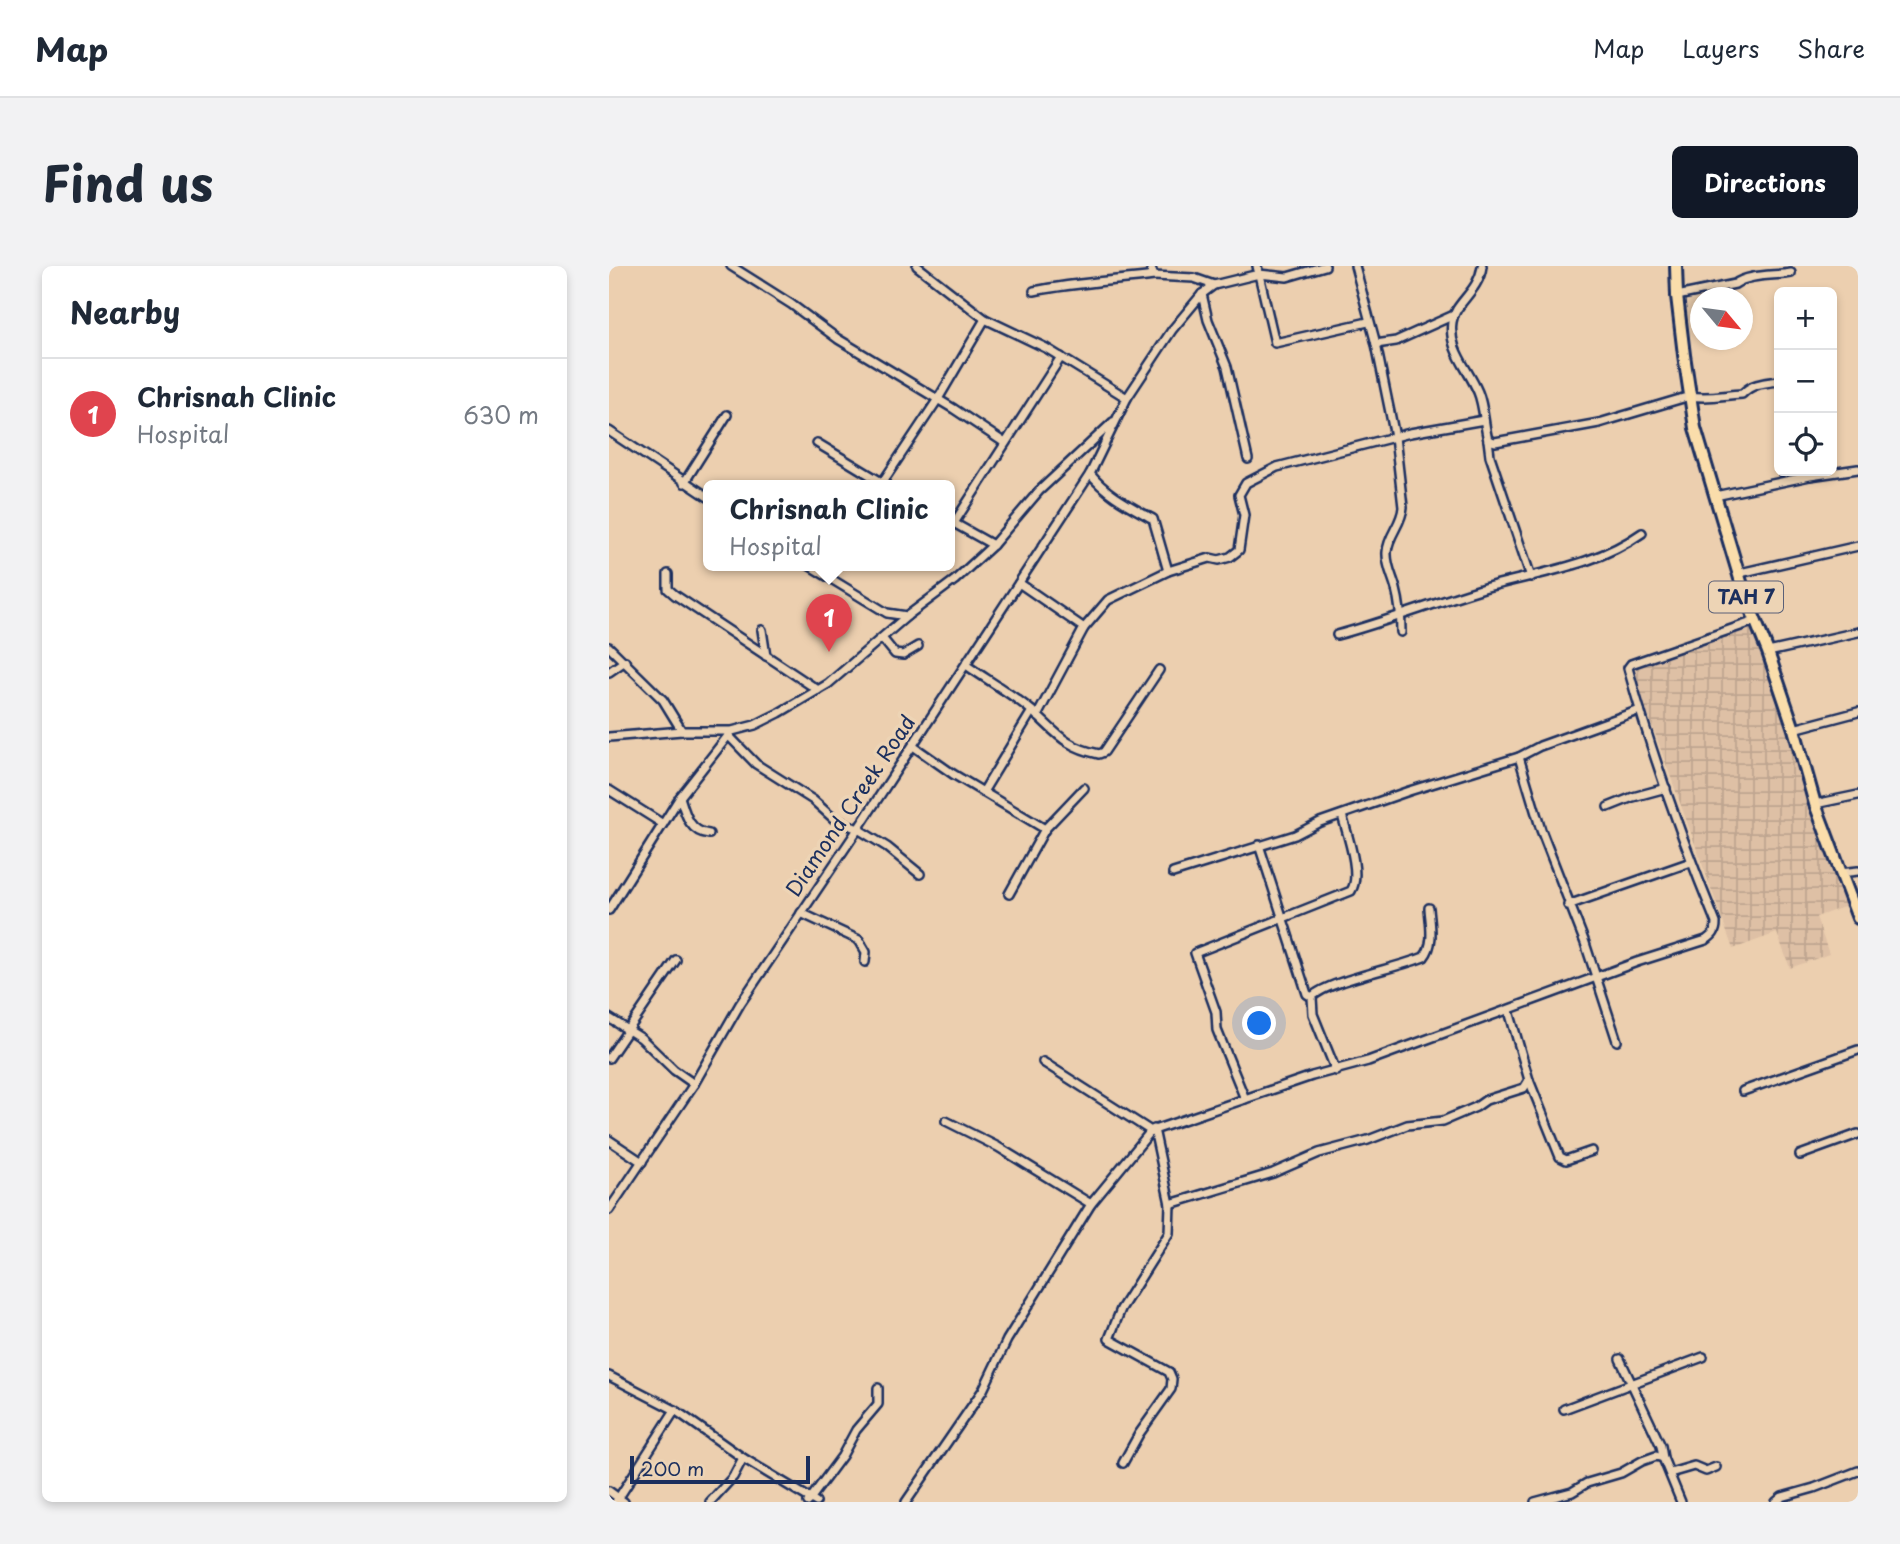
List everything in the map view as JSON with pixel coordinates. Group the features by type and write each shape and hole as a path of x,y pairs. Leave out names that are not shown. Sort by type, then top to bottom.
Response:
{"highway":[{"name":"TAH 7","path":"1676,266 1677,296 1695,428 1755,621 1794,729 1815,804 1858,918"}],"street":[{"path":"731,266 791,304 838,339 1005,443"},
{"path":"917,266 985,318 1023,335 1127,398"},
{"path":"929,276 934,266"},
{"path":"1150,266 1154,276"},
{"path":"1034,291 1076,283 1103,283 1154,276 1194,278 1214,285 1258,270 1287,277 1325,266"},
{"path":"1355,266 1376,345 1395,438 1403,517 1392,534 1387,549 1387,561 1401,614 1401,632"},
{"path":"1482,266 1476,287 1454,315 1454,347 1479,393 1490,456 1531,577"},
{"path":"1258,270 1275,343 1369,322"},
{"path":"1677,296 1735,284 1763,274 1771,277 1791,273"},
{"name":"Diamond Creek Road","path":"609,1210 694,1084 740,1004 913,746 1090,474 1127,398 1172,330 1202,294 1214,285"},
{"path":"1202,294 1227,367 1248,459"},
{"path":"1376,345 1396,341 1454,315"},
{"path":"886,480 985,318"},
{"path":"955,518 1061,357"},
{"path":"1488,440 1496,442 1599,423 1690,396 1704,399 1742,394 1756,384 1774,382"},
{"path":"684,483 727,415"},
{"path":"609,737 682,731 730,733 767,719 828,684 907,616 955,580 993,545 1039,491 1116,419"},
{"path":"983,792 1084,628 1108,600 1168,571 1210,558 1230,558 1240,550 1244,515 1239,495 1247,483 1277,467 1313,456 1484,421"},
{"path":"609,431 703,494"},
{"path":"817,443 875,480"},
{"path":"1716,496 1858,469"},
{"path":"1090,474 1098,484 1118,499 1153,519 1168,571"},
{"path":"955,524 993,545"},
{"path":"1337,635 1492,586 1605,555 1642,533"},
{"path":"1740,573 1858,546"},
{"path":"820,571 887,613 907,616"},
{"path":"830,576 832,571"},
{"path":"668,575 668,589 675,595 818,690"},
{"path":"1019,583 1084,628"},
{"path":"906,1502 983,1390 1007,1340 1091,1204 1153,1130 1312,1076 1336,1071 1706,940 1713,935 1716,923 1691,862 1640,710 1629,666 1755,621"},
{"path":"762,630 766,656"},
{"path":"1768,652 1858,632"},
{"path":"882,638 895,654 903,655 918,646"},
{"path":"609,647 663,700 682,731"},
{"path":"609,672 625,661"},
{"path":"965,665 1034,713 1060,738 1099,754 1104,752 1159,670"},
{"path":"1173,873 1296,835 1320,822 1519,757 1540,746 1640,710"},
{"path":"1794,729 1858,712"},
{"path":"609,908 680,797 730,733"},
{"path":"730,733 756,764 813,800 834,819 858,829 887,847 920,874"},
{"path":"913,746 1045,829"},
{"path":"1519,757 1541,830 1585,943 1617,1041"},
{"path":"1009,894 1045,829 1084,788"},
{"path":"1608,807 1639,794 1666,788"},
{"path":"609,790 663,824"},
{"path":"1815,804 1858,794"},
{"path":"680,797 690,823 699,832 709,834"},
{"path":"1245,1099 1217,1030 1216,1012 1195,953 1351,891 1355,885 1356,872 1342,815"},
{"path":"1259,845 1307,995 1312,997"},
{"path":"1568,905 1691,862"},
{"path":"1840,873 1858,871"},
{"path":"1312,997 1326,987 1424,957 1430,944 1429,908"},
{"path":"800,913 859,940 866,953 865,962"},
{"path":"609,1058 676,960"},
{"path":"1312,997 1313,1014 1336,1071"},
{"path":"1509,1010 1529,1080 1560,1157 1566,1160 1592,1151"},
{"path":"609,1018 641,1038 674,1070 694,1084"},
{"path":"609,1027 618,1024"},
{"path":"1743,1091 1858,1050"},
{"path":"1043,1062 1153,1130 1170,1204 1169,1233 1121,1309 1109,1334 1109,1339 1169,1372 1172,1379 1171,1389 1139,1434 1123,1463"},
{"path":"1170,1204 1273,1172 1319,1153 1368,1140 1407,1125 1443,1121 1486,1100 1515,1093 1524,1088 1529,1080"},
{"path":"946,1121 998,1147 1091,1204"},
{"path":"1800,1155 1858,1134"},
{"path":"609,1140 642,1162"},
{"path":"1563,1409 1703,1357"},
{"path":"1620,1359 1661,1446 1663,1458 1681,1502"},
{"path":"609,1376 675,1410 743,1458 812,1501 856,1430 878,1404 878,1388"},
{"path":"609,1491 619,1501 675,1410"},
{"path":"711,1502 733,1477 743,1458"},
{"path":"1535,1502 1572,1492 1587,1483 1621,1473 1642,1461 1663,1458"},
{"path":"1670,1473 1694,1466 1706,1471 1716,1467"},
{"path":"1776,1502 1782,1497 1858,1471"}],"shaded area":[{"path":"1754,625 1855,903 1816,917 1829,954 1790,968 1777,933 1733,949 1632,670"}],"place":[{"name":"Chrisnah Clinic","path":"829,652"}]}
